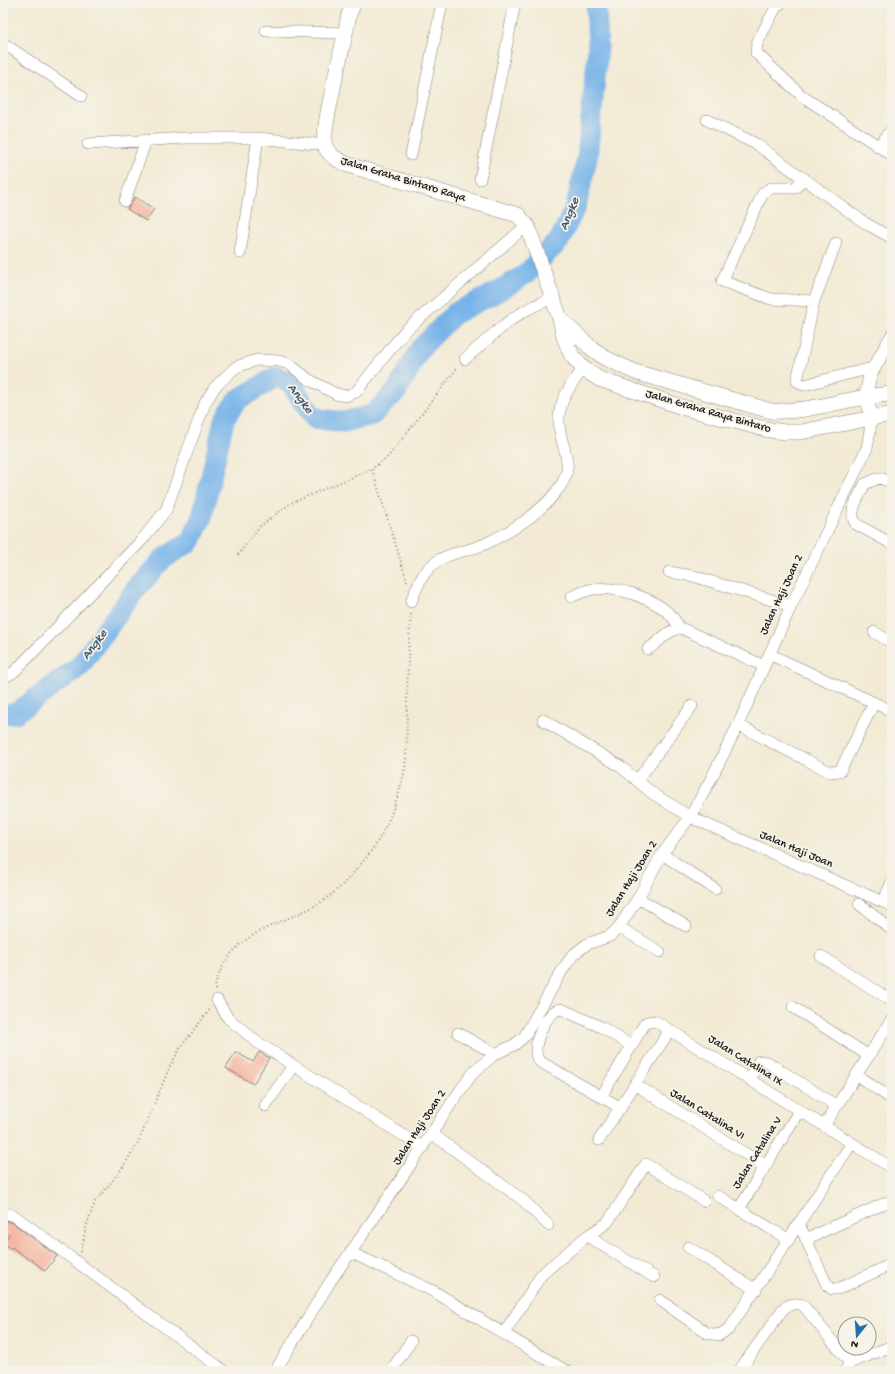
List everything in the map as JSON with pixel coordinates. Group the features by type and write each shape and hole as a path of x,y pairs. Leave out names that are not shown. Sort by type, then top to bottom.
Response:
{"main road":[{"path":"325,145 326,124 346,34 350,7"},
{"name":"Jalan Graha Bintaro Raya","path":"325,145 333,158 348,165 505,210 518,215 528,227"},
{"path":"528,227 550,293"},
{"name":"Jalan Graha Raya Bintaro","path":"550,293 560,319 564,337 572,356 584,369 598,379 685,408 765,429 784,432 802,432 892,414"},
{"name":"Jalan Graha Raya Bintaro","path":"560,319 590,347 605,358 635,372 771,411 788,412 866,396 892,394"}],"street":[{"path":"411,155 442,3"},
{"path":"480,179 516,3"},
{"path":"781,3 776,7 757,43 756,53 802,96 892,155"},
{"path":"266,31 346,34"},
{"path":"3,44 81,96"},
{"path":"707,120 756,144 864,223 892,238"},
{"path":"878,147 892,129"},
{"path":"88,144 186,138 258,138 325,145"},
{"path":"240,253 258,138"},
{"path":"125,201 146,140"},
{"path":"804,178 795,188 771,188 763,193 722,281 771,299 814,301"},
{"path":"3,678 14,672 142,540 166,510 205,403 216,387 236,367 257,360 279,361 289,364 308,379 336,394 346,396 356,392 405,331 501,248 528,227"},
{"path":"836,242 814,301 797,381 804,385 872,368"},
{"path":"465,359 515,316 539,303 550,293"},
{"path":"872,418 866,396 872,368 892,336"},
{"path":"411,602 422,577 430,567 441,559 485,544 511,528 544,504 557,492 565,478 568,466 567,453 559,424 560,415 567,392 572,382 584,369"},
{"name":"Jalan Haji Joan 2","path":"275,1371 330,1282 352,1253 423,1148 431,1133 473,1074 495,1054 514,1045 524,1036 563,969 573,955 587,944 610,936 619,927 638,898 662,854 690,816 710,781 738,725 791,606 867,448 872,418"},
{"path":"892,482 879,478 865,484 852,512 852,519 856,524 892,544"},
{"path":"669,572 693,576 791,606"},
{"path":"571,597 584,591 600,589 621,591 638,596 663,608 676,621 679,628"},
{"path":"648,649 659,642 671,630 679,628 764,666"},
{"path":"874,632 892,643"},
{"path":"769,654 892,711"},
{"path":"738,725 830,772 836,773 840,771 874,702"},
{"path":"638,781 692,706"},
{"name":"Jalan Haji Joan","path":"543,720 620,766 652,793 690,816 887,904"},
{"path":"662,854 715,889"},
{"path":"887,904 892,882"},
{"path":"638,898 686,926"},
{"path":"859,904 892,930"},
{"path":"619,927 660,952"},
{"path":"821,956 892,1001"},
{"path":"217,1000 228,1018 242,1031 293,1066 423,1148"},
{"path":"793,1007 868,1056"},
{"path":"601,1097 632,1046 601,1026 566,1009 554,1011 544,1026 536,1046 536,1058 601,1097 621,1108"},
{"name":"Jalan Catalina IX","path":"632,1046 644,1025 651,1021 659,1022 892,1168"},
{"path":"824,1126 890,1024"},
{"path":"600,1140 670,1030"},
{"path":"458,1033 495,1054"},
{"path":"750,1080 759,1061 767,1062 837,1106"},
{"path":"265,1106 293,1066"},
{"path":"856,1075 892,1099"},
{"name":"Jalan Catalina VI","path":"636,1085 765,1166"},
{"name":"Jalan Catalina V","path":"739,1208 799,1111"},
{"path":"431,1133 524,1201 548,1225"},
{"path":"660,1300 707,1333 720,1335 730,1329 852,1143"},
{"path":"504,1333 542,1274 587,1236 607,1224 646,1164 704,1201"},
{"path":"718,1196 789,1240"},
{"path":"806,1239 892,1200"},
{"path":"3,1212 16,1217 79,1262 217,1369"},
{"path":"799,1224 826,1285 832,1289 838,1289 892,1264"},
{"path":"587,1236 654,1277"},
{"path":"688,1247 756,1290"},
{"path":"352,1253 433,1292 566,1371"},
{"path":"739,1371 783,1309 798,1303 803,1305 847,1367 892,1346"},
{"path":"391,1371 411,1341"}],"path":[{"path":"238,555 259,527 291,502 372,469 389,456 465,359"},
{"path":"79,1262 86,1227 95,1202 121,1170 138,1143 159,1090 180,1047 217,1000 215,988 218,976 234,950 250,936 271,924 306,910 324,900 342,885 366,858 380,837 394,808 404,776 411,602 404,568 372,469"}],"building":[{"path":"135,197 154,209 146,221 127,209"},
{"path":"236,1052 253,1062 259,1052 269,1058 253,1084 226,1068"},
{"path":"3,1220 13,1223 57,1256 45,1271 29,1258 28,1259 12,1247 10,1249 3,1243 9,1234 3,1228"}],"waterway":[{"name":"Angke","path":"3,714 16,713 79,667 136,589 163,559 191,541 202,517 224,420 237,400 276,377 290,382 314,418 343,422 372,415 397,391 420,349 455,313 495,293 526,274 559,241 576,206 587,158 598,48 596,3"}]}
